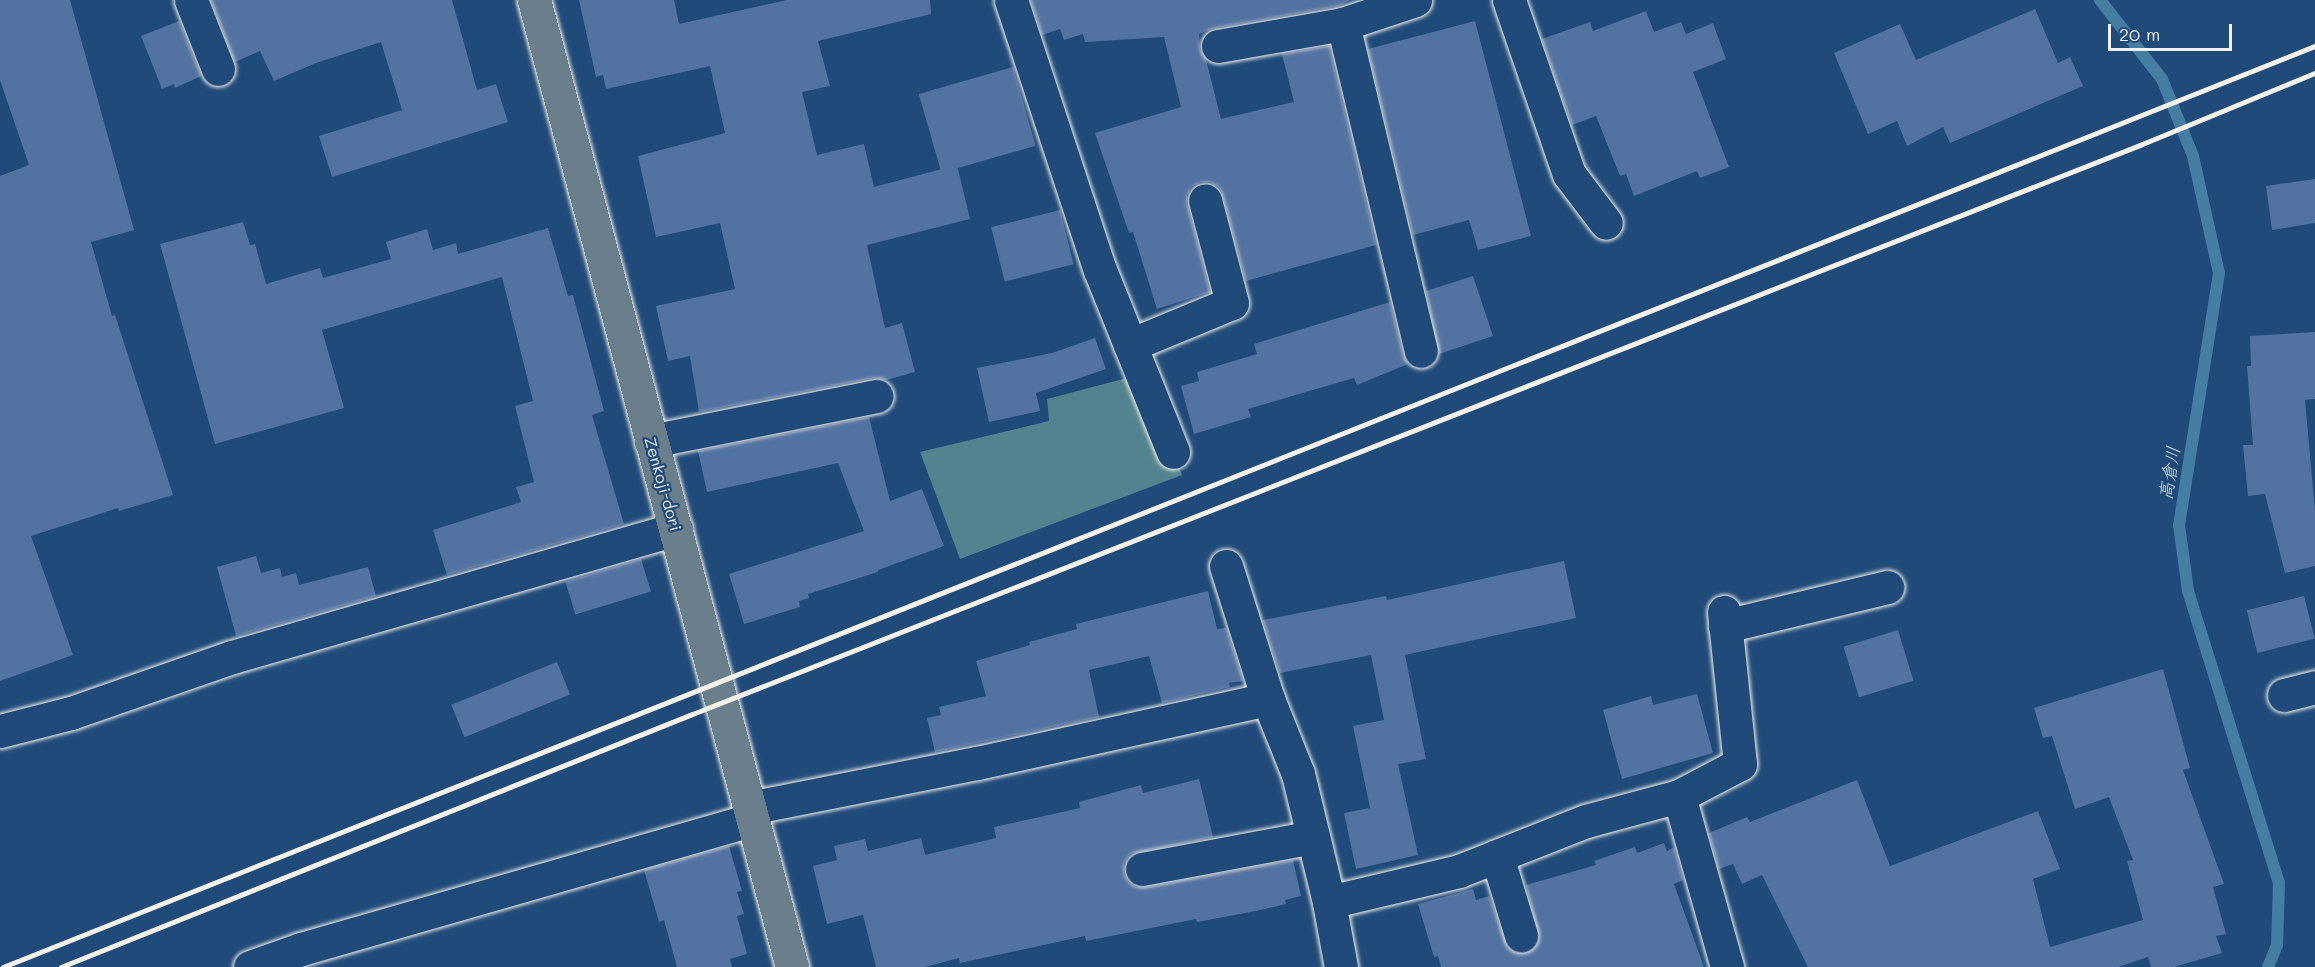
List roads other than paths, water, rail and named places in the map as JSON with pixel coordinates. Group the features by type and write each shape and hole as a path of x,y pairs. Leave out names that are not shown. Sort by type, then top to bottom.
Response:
{"main road":[{"name":"Zenkoji-dori","path":"534,0 792,967"}],"street":[{"path":"191,0 218,69"},
{"path":"1011,0 1100,270 1173,452"},
{"path":"1509,0 1569,174 1606,223"},
{"path":"1218,46 1343,24 1401,2"},
{"path":"1343,24 1422,351"},
{"path":"1130,345 1232,303 1205,200"},
{"path":"651,441 877,396"},
{"path":"0,731 71,713 232,657 676,529"},
{"path":"1226,566 1268,699 1298,774 1329,902 1341,967"},
{"path":"1329,902 1459,871 1586,821 1679,796 1740,764 1725,619 1887,587"},
{"path":"2284,695 2315,687"},
{"path":"250,967 301,949 750,814 1268,699"},
{"path":"1679,796 1726,967"},
{"path":"1142,869 1313,837"},
{"path":"1497,856 1521,935"}],"waterway":[{"name":"高倉川","path":"2100,0 2162,79 2193,156 2219,273 2179,525 2188,591 2279,883 2277,945 2268,967"}],"railway":[{"path":"3,967 2315,46"},
{"path":"61,967 690,715 2140,145 2315,73"}]}
